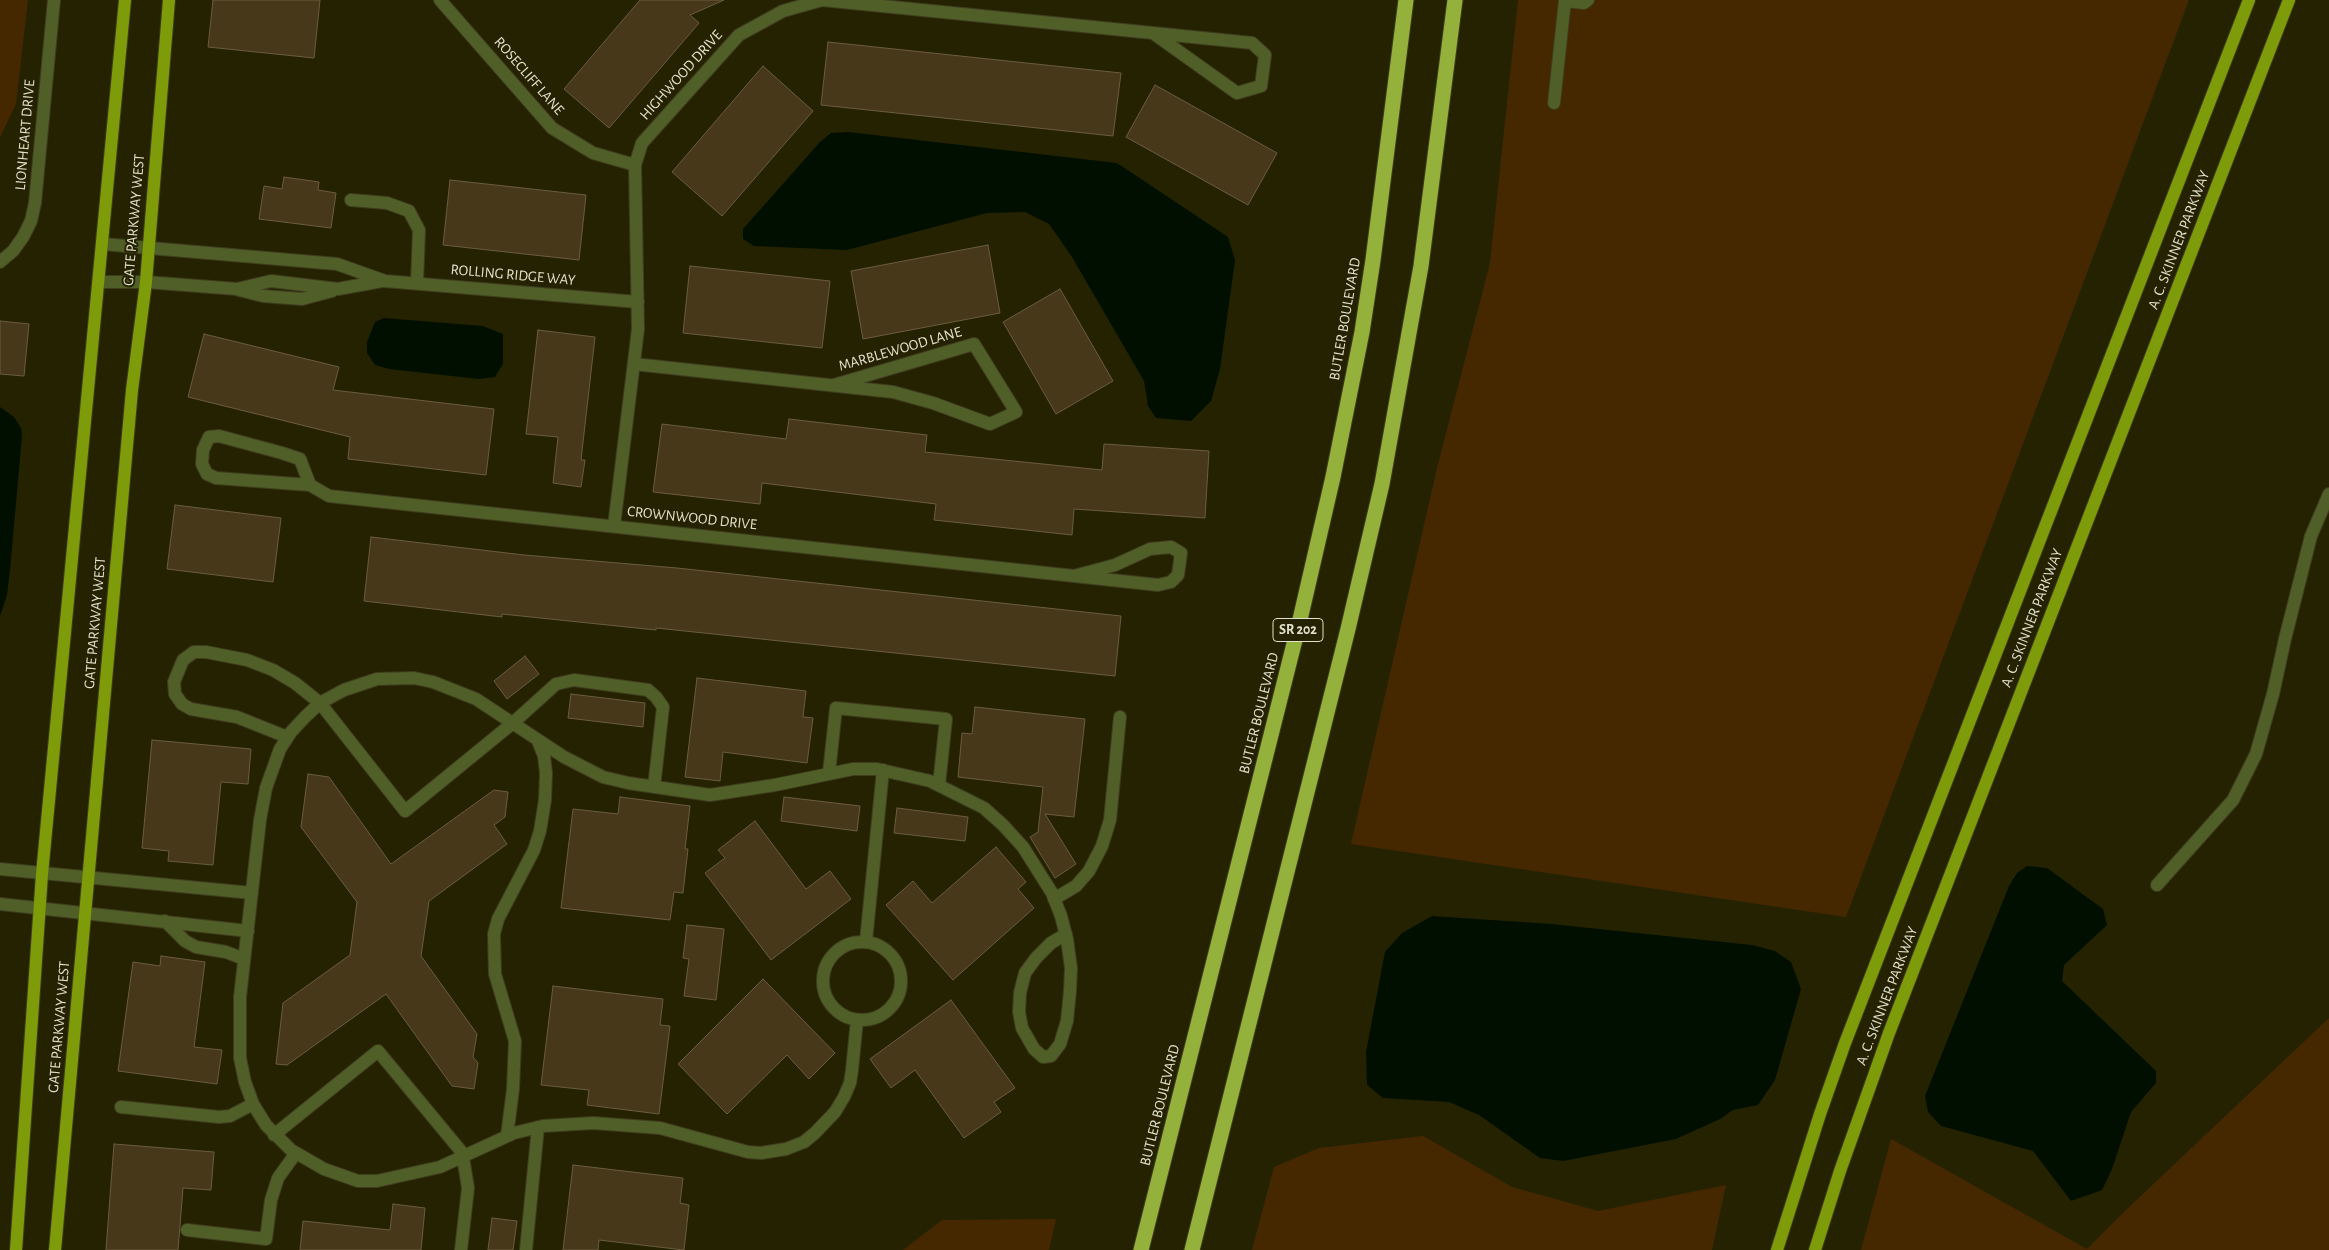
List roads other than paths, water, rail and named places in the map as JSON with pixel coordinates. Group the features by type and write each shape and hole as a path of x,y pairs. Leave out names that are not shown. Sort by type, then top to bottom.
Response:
{"highway":[{"name":"BUTLER BOULEVARD","path":"1141,1250 1294,643 1333,477 1371,269 1406,0"},
{"name":"SR 202","path":"1192,1250 1382,484 1421,266 1455,0"}],"main road":[{"name":"GATE PARKWAY WEST","path":"16,1250 42,874 125,0"},
{"name":"GATE PARKWAY WEST","path":"55,1250 132,390 146,282 169,0"},
{"name":"A. C. SKINNER PARKWAY","path":"1777,1250 1820,1114 1845,1043 2249,0"},
{"name":"A. C. SKINNER PARKWAY","path":"1815,1250 1840,1171 1886,1042 2289,0"}],"street":[{"name":"LIONHEART DRIVE","path":"0,262 13,251 23,237 31,221 35,203 54,0"},
{"name":"ROSECLIFF LANE","path":"440,0 552,128 593,153 635,164"},
{"name":"HIGHWOOD DRIVE","path":"614,526 638,329 635,164 642,143 739,35 783,11 822,0 1153,33 1252,43 1265,55 1261,86 1237,93 1153,33"},
{"path":"1554,103 1565,1 1584,3 1588,0"},
{"path":"351,200 387,202 409,211 419,230 417,283"},
{"name":"ROLLING RIDGE WAY","path":"103,244 148,246 337,264 385,281"},
{"name":"ROLLING RIDGE WAY","path":"146,282 237,289 263,296 302,299 338,289 385,281 638,302"},
{"path":"99,282 146,282"},
{"name":"MARBLEWOOD LANE","path":"634,364 834,384 893,392 933,403 990,424 1016,412 974,344 834,384"},
{"name":"CROWNWOOD DRIVE","path":"310,485 300,459 282,453 218,436 209,437 203,450 202,464 207,474 216,478 310,485 329,496 614,526 1074,576 1158,585 1171,582 1178,575 1181,553 1170,547 1150,550 1115,565 1074,576"},
{"path":"2158,885 2233,800 2256,754 2273,694 2311,536 2329,494"},
{"path":"288,737 237,718 191,709 182,704 175,694 174,682 182,660 194,652 206,652 247,660 273,670 295,683 320,703 405,811 514,722 556,684 574,680 648,690 663,707 654,787"},
{"path":"857,1020 850,1083 844,1097 834,1112 815,1133 804,1142 786,1149 761,1153 748,1152 667,1129 594,1124 538,1127 506,1136 440,1168 377,1181 358,1181 324,1170 296,1153 274,1134 253,1104 245,1082 240,1058 239,1025 244,959 260,820 266,788 280,749 305,717 320,703 360,683 393,677 414,678 434,682 476,699 514,722 538,741 564,757 603,777 710,795 775,785 853,769 883,770 930,781 984,808 1003,825 1023,847 1054,898 1066,934 1071,968 1066,1020 1060,1044 1051,1056 1043,1057 1034,1049 1022,1028 1018,1012 1020,993 1025,973 1036,958 1051,943 1066,934"},
{"path":"828,773 836,708 946,718 939,785"},
{"path":"1054,898 1076,886 1089,871 1102,846 1110,820 1120,717"},
{"path":"506,1136 513,1089 515,1041 511,1021 495,974 494,934 498,918 534,850 540,830 545,800 546,773 544,756 538,741"},
{"path":"866,942 883,770"},
{"path":"0,869 252,894"},
{"path":"0,904 248,931"},
{"path":"165,921 185,941 196,947 226,952 244,959"},
{"path":"853,942 866,942 878,945 888,952 896,962 900,973 900,985 897,997 890,1008 881,1015 857,1020 844,1016 833,1007 826,996 822,982 824,969 830,957 840,948 853,942"},
{"path":"274,1134 378,1051 464,1156 468,1188 461,1250"},
{"path":"121,1107 218,1117 230,1116 253,1104"},
{"path":"526,1250 538,1127"},
{"path":"187,1230 266,1238 271,1200 278,1178 296,1153"}]}
